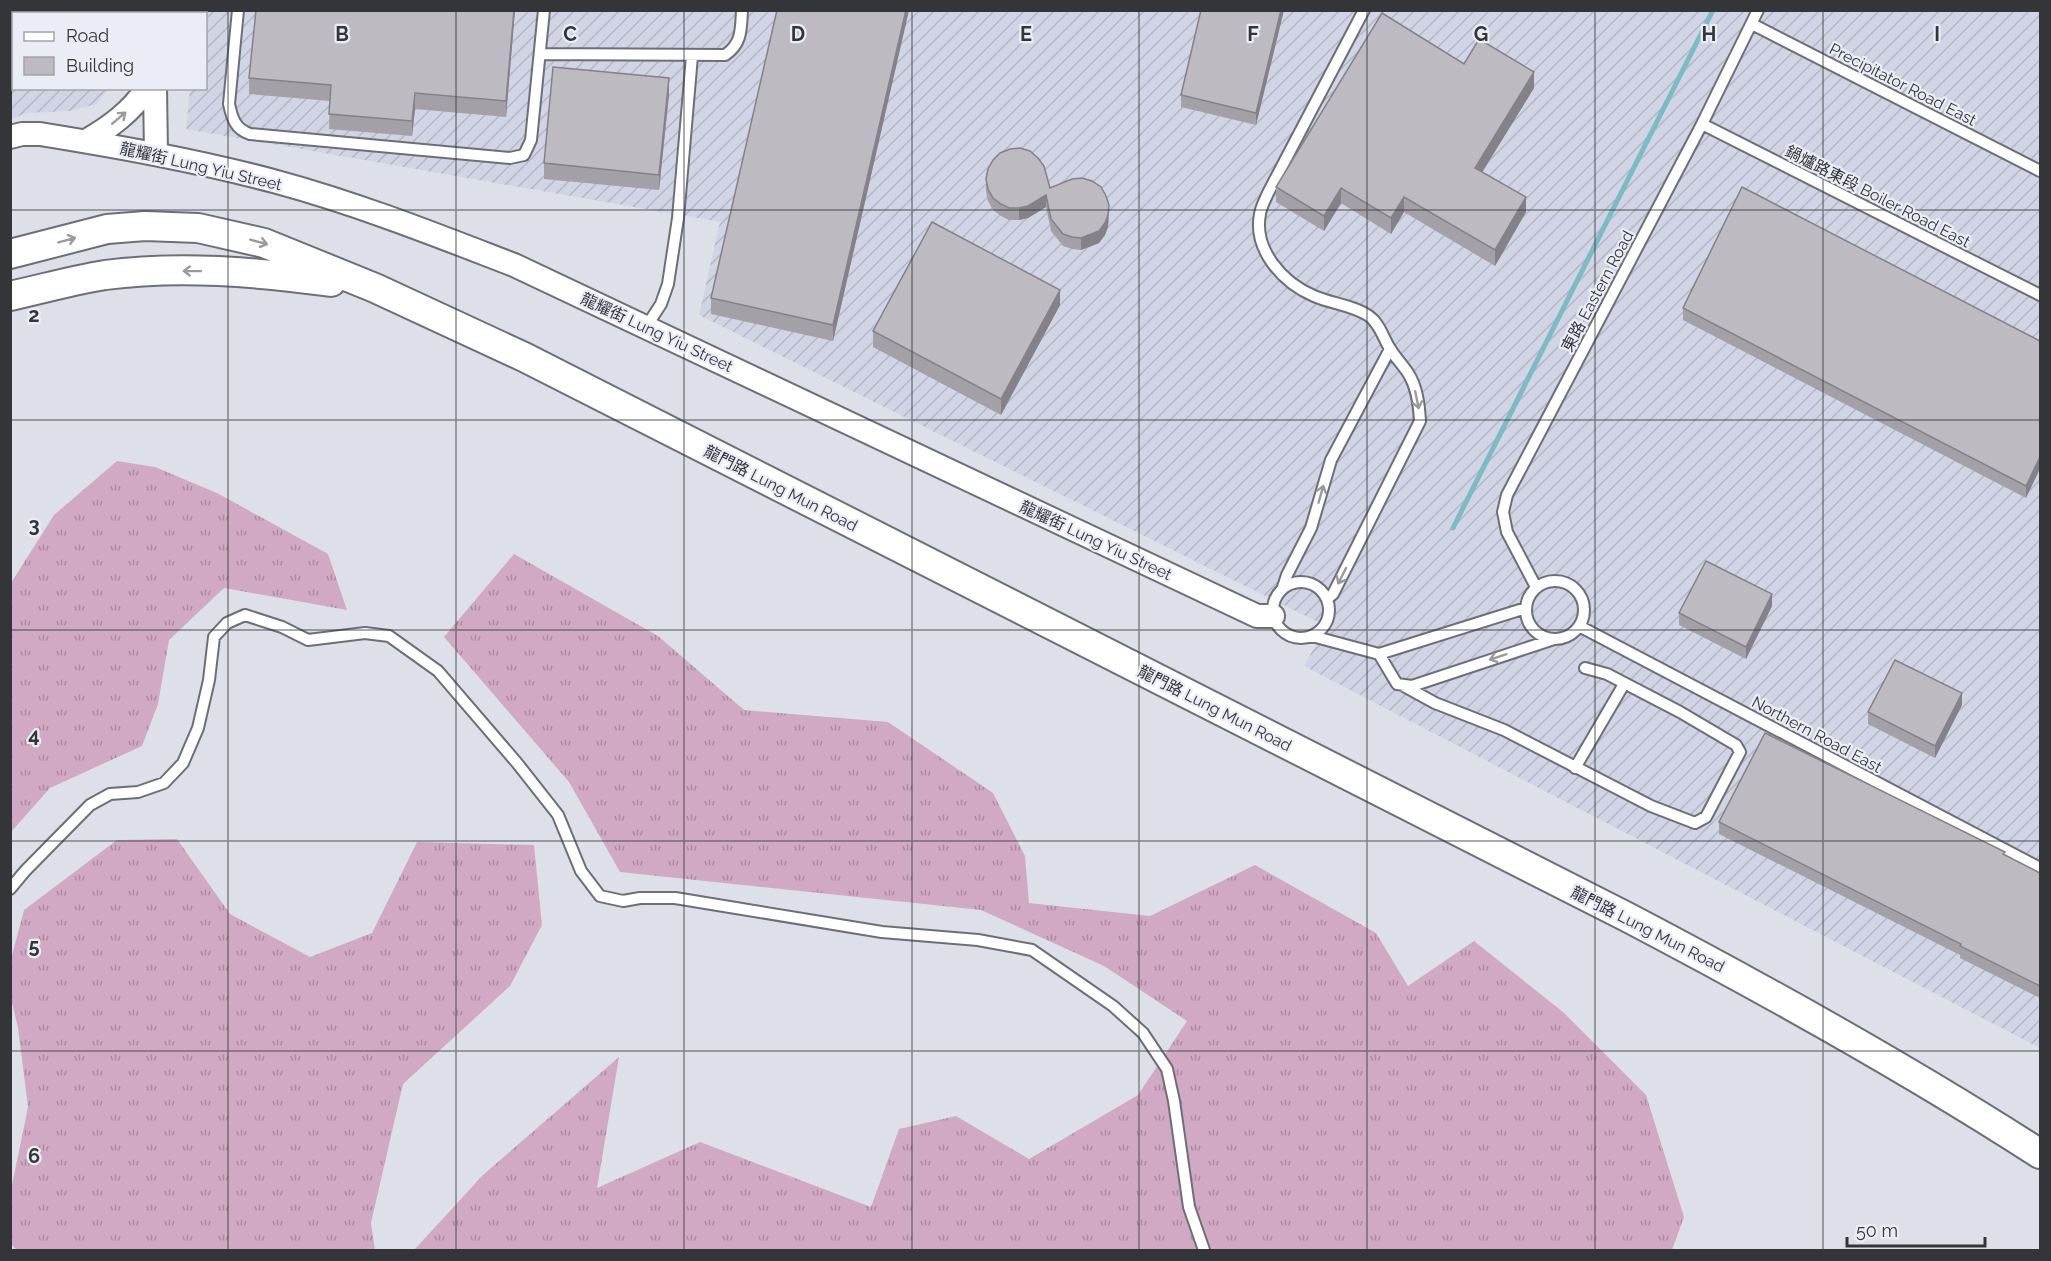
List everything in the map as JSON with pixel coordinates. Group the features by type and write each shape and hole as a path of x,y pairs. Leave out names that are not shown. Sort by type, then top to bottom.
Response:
{"street":[{"path":"86,141 125,114 145,90"},
{"path":"155,90 156,154"},
{"name":"龍耀街 Lung Yiu Street","path":"10,137 40,134 156,154 278,183 398,220 514,265 1257,616 1273,616"},
{"name":"龍門路 Lung Mun Road","path":"10,254 106,230 145,226 198,228 264,243 375,288 524,357 1628,917 1864,1047 2040,1154"},
{"name":"龍門路 Lung Mun Road","path":"10,296 105,275 183,270 269,273 375,288"}],"lane":[{"path":"238,10 229,104 237,127 250,134 510,158 519,157 527,151 531,140 544,10"},
{"path":"540,54 725,55 738,43 742,10"},
{"path":"1327,599 1333,594 1420,421 1419,400 1409,375 1372,318 1361,311 1314,296 1293,285 1276,268 1263,248 1259,233 1260,214 1268,193 1364,10"},
{"name":"東路 Eastern Road","path":"1536,588 1507,532 1503,512 1507,495 1702,124 1758,10"},
{"name":"Precipitator Road East","path":"1752,24 2040,171"},
{"path":"646,327 661,304 668,284 678,218 692,56"},
{"name":"鍋爐路東段 Boiler Road East","path":"1702,124 2040,295"},
{"path":"1390,349 1330,460 1311,528 1273,603 1273,616 1280,629 1287,635 1296,638 1312,636 1379,654 1526,608"},
{"path":"1283,587 1301,581 1310,583 1318,587 1327,599 1330,611 1328,621 1312,636"},
{"path":"1404,686 1412,686 1563,638 1572,633 1579,626 1584,609 1578,592 1562,582 1553,581 1544,583 1531,593 1526,608 1530,626 1536,633 1554,639"},
{"path":"10,889 90,805 110,794 138,792 164,783 183,763 198,728 214,637 227,623 245,615 282,627 308,640 365,633 389,636 438,671 517,763 558,815 581,871 600,896 623,901 640,898 675,898 882,932 978,940 1032,950 1113,1006 1143,1033 1167,1070 1174,1101 1189,1207 1204,1251"},
{"name":"Northern Road East","path":"1579,626 2040,868"},
{"path":"1379,654 1397,684 1435,703 1504,730 1651,806 1695,823 1706,817 1740,752 1736,745 1680,712 1606,674 1585,668"},
{"path":"1575,768 1624,684"}],"shaded area":[{"path":"10,11 130,11 12,12 12,90 108,90 96,104 71,111 27,113 11,119"},
{"path":"2040,11 2040,1048 1304,666 1326,626 699,315 720,222 186,129 190,90 207,90 207,12 196,12"}],"green space":[{"path":"117,461 155,467 217,493 328,554 347,610 224,588 169,640 158,704 142,746 50,788 11,832 11,583 54,515"},
{"path":"514,554 658,636 744,710 888,722 993,793 1025,856 1029,903 1150,916 1255,865 1376,933 1408,986 1474,941 1563,1012 1646,1095 1684,1217 1672,1250 414,1250 483,1175 619,1057 597,1188 700,1142 871,1207 899,1129 956,1116 1029,1159 1138,1095 1187,1021 1104,966 981,910 620,872 569,782 444,637"},
{"path":"177,839 230,914 310,957 372,933 417,842 534,845 542,925 510,986 403,1084 371,1223 375,1250 17,1250 11,1244 11,1190 28,1107 18,1028 10,994 11,959 24,910 117,840"}],"building":[{"path":"256,10 514,10 506,101 415,93 412,121 329,114 331,85 249,78"},
{"path":"777,10 906,10 833,325 711,298"},
{"path":"1201,10 1281,10 1256,113 1181,95"},
{"path":"1382,13 1464,64 1479,39 1534,72 1475,168 1526,197 1495,250 1404,197 1391,218 1341,188 1324,216 1276,187"},
{"path":"553,67 669,78 659,175 544,163"},
{"path":"1020,148 1030,151 1044,166 1050,188 1072,179 1082,178 1101,187 1109,205 1105,223 1099,231 1081,238 1063,234 1051,219 1046,195 1028,206 1019,208 1009,208 993,198 986,179 988,169 1000,153"},
{"path":"1742,187 2040,341 2040,457 2026,486 1683,308"},
{"path":"932,222 1060,290 1001,399 873,331"},
{"path":"1706,561 1772,594 1746,647 1679,613"},
{"path":"1895,660 1962,693 1935,746 1868,712"},
{"path":"1765,733 2005,852 2003,854 2040,873 2040,986 1719,822"}],"waterway":[{"path":"1453,528 1713,10"}]}
